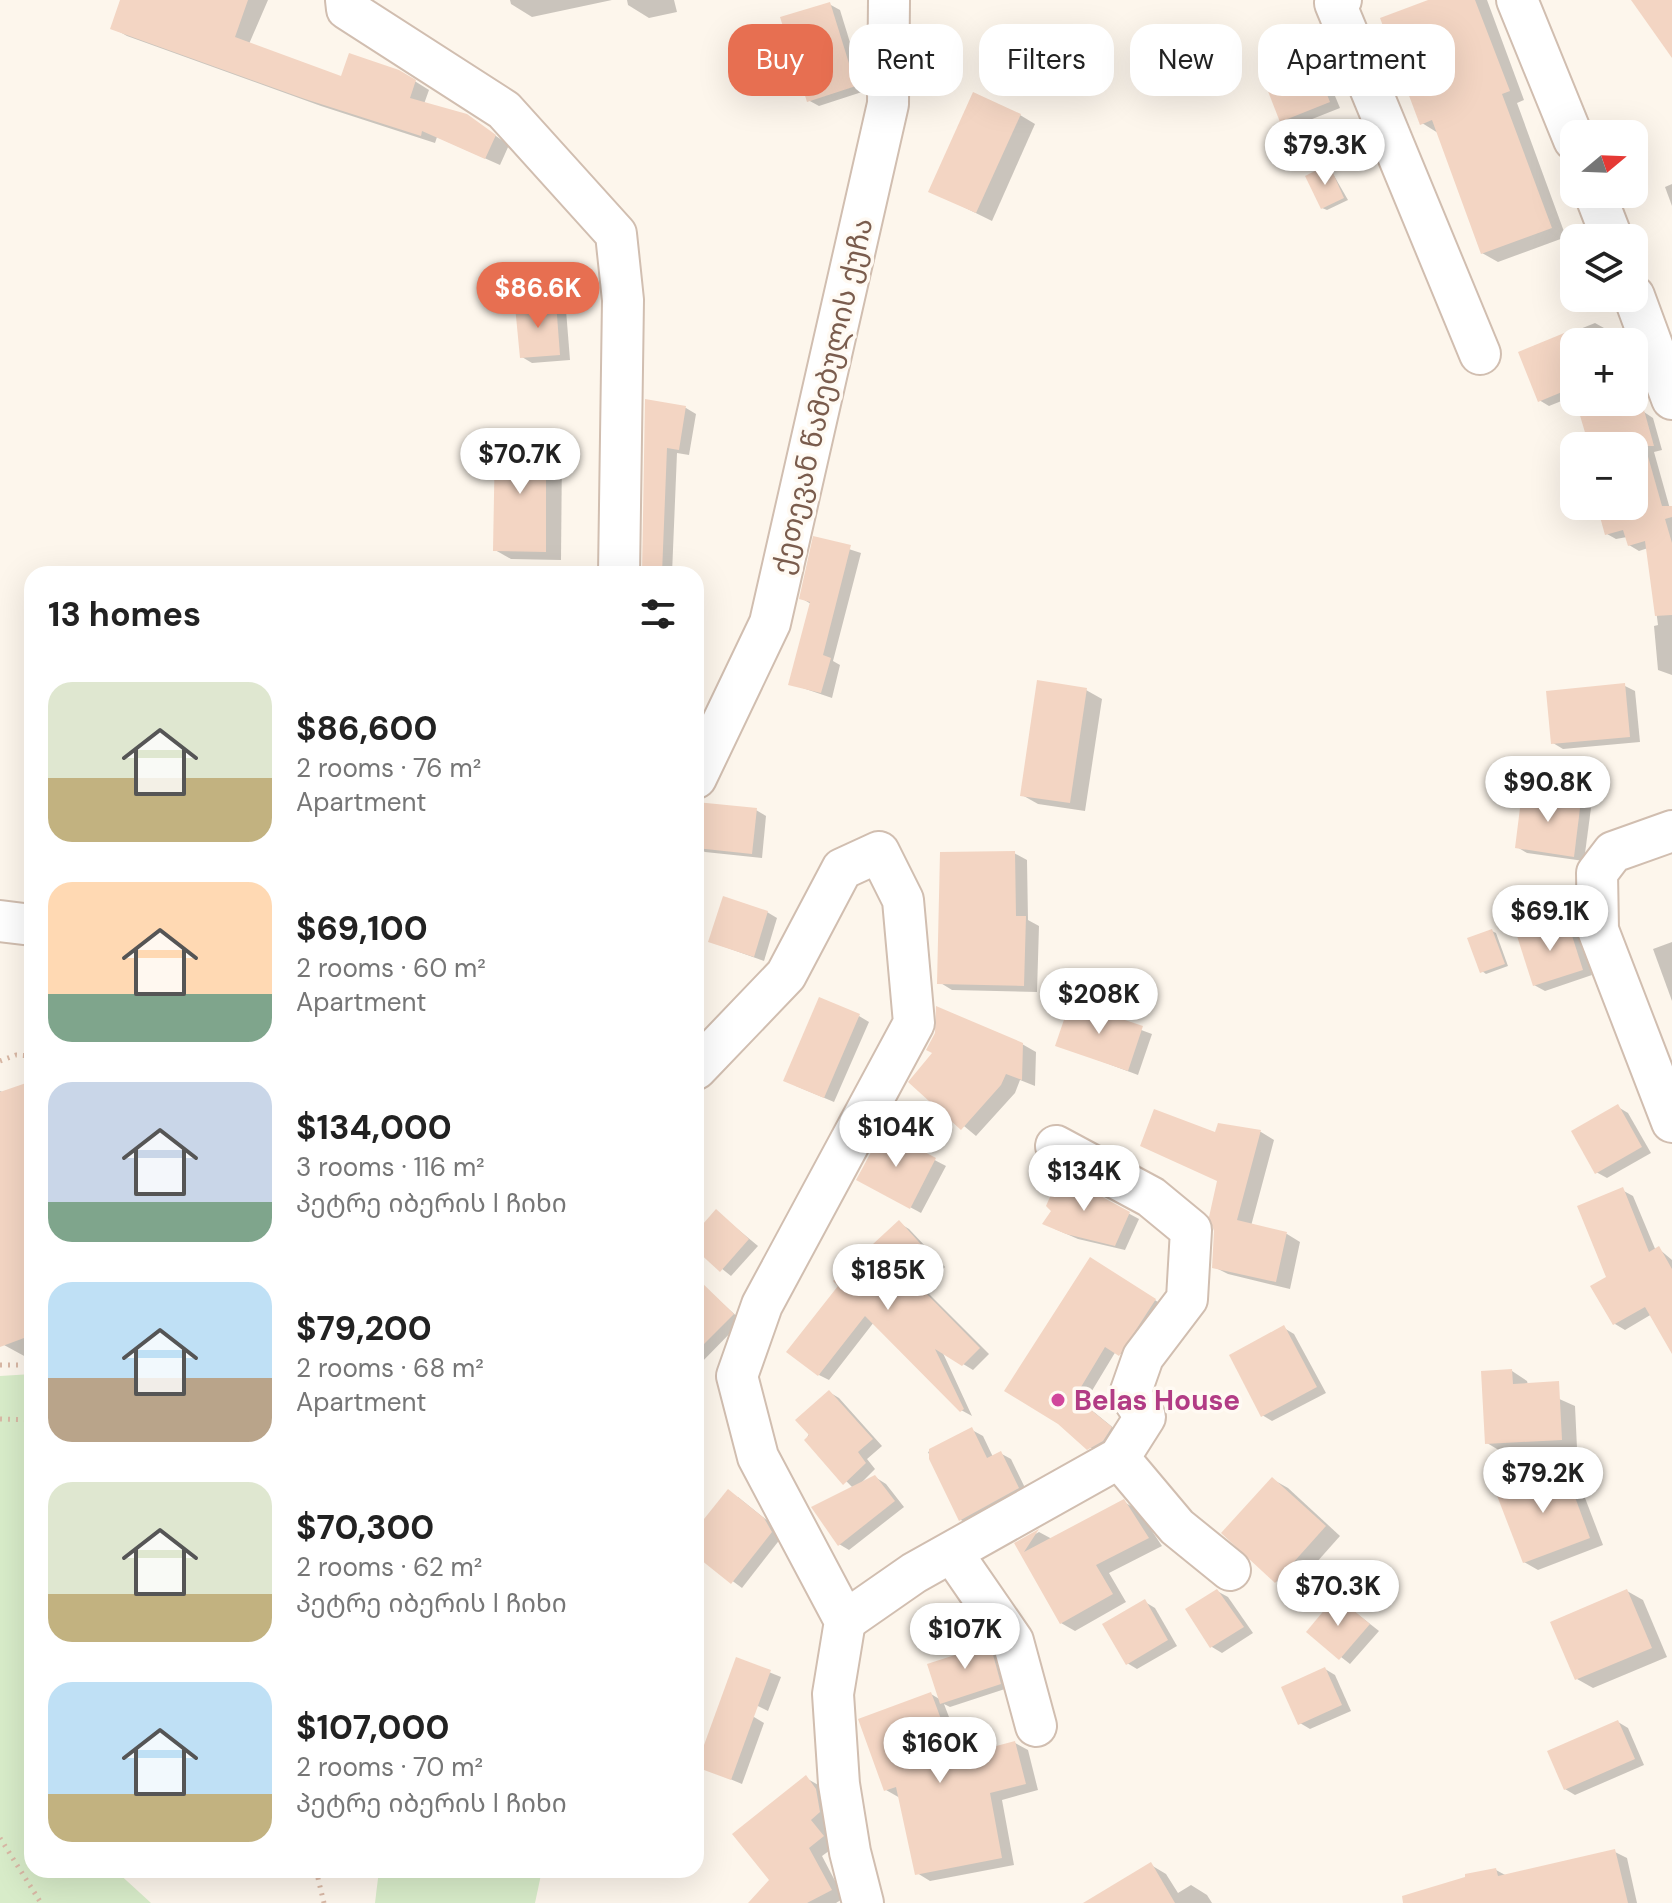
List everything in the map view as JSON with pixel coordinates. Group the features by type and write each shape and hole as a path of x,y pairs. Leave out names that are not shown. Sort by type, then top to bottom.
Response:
{"street":[{"path":"346,0 347,9 504,110 616,234 623,300 619,566"},
{"name":"ქეთევან წამებულის ქუჩა","path":"704,761 770,623 888,104 889,0"},
{"path":"1341,0 1335,3 1480,354"},
{"path":"1517,0 1566,120"},
{"path":"1640,312 1672,399"},
{"path":"1672,831 1613,852 1597,873 1598,930 1672,1122"},
{"path":"704,1061 786,975 842,869 879,852 903,900 914,1023 762,1305 737,1376 758,1457 845,1621 833,1694 839,1784 850,1852 863,1903"},
{"path":"0,921 24,924"},
{"path":"845,1621 914,1573 953,1554 1119,1458 1145,1417 1130,1394 1143,1357 1187,1299 1191,1230 1151,1197 1056,1146"},
{"path":"1119,1458 1177,1527 1230,1570"},
{"path":"953,1554 1013,1641 1036,1726"}],"path":[{"path":"0,1061 24,1057"},
{"path":"0,1365 24,1365"},
{"path":"0,1419 24,1420"},
{"path":"0,1838 24,1876"},
{"path":"25,1878 41,1903"},
{"path":"318,1878 324,1903"}],"green space":[{"path":"24,1374 24,1878 124,1878 151,1903 0,1903 0,1376"},
{"path":"378,1878 540,1878 535,1903 375,1903"}],"building":[{"path":"120,0 248,0 235,37 341,76 349,53 399,70 416,80 410,98 467,114 496,135 485,159 422,131 421,136 305,99 110,29"},
{"path":"1428,0 1475,0 1510,91 1502,94 1552,228 1481,254 1432,120 1420,125 1409,96 1455,96 1455,24 1382,24 1380,18"},
{"path":"1631,0 1672,0 1672,58"},
{"path":"830,2 849,63 849,88 833,94 833,24 782,24 780,17"},
{"path":"973,92 1021,114 976,213 928,192"},
{"path":"805,96 825,96 807,102"},
{"path":"1270,96 1328,96 1330,102 1280,122"},
{"path":"1329,164 1344,198 1321,209 1305,176"},
{"path":"556,302 560,355 520,358 515,306"},
{"path":"1560,335 1560,393 1538,402 1518,352"},
{"path":"645,399 686,406 679,450 667,448 662,566 642,566"},
{"path":"1580,416 1646,416 1654,446 1648,446 1648,432 1585,432"},
{"path":"495,440 546,441 546,552 493,551"},
{"path":"1648,457 1662,506 1672,506 1672,517 1665,519 1672,543 1672,615 1655,616 1645,541 1628,546 1623,530 1605,535 1601,520 1648,520"},
{"path":"813,536 851,545 823,655 831,658 821,693 788,685 810,602 799,599"},
{"path":"1037,680 1087,688 1070,803 1020,796"},
{"path":"1625,683 1630,737 1551,744 1546,691"},
{"path":"1522,792 1581,800 1574,857 1515,848"},
{"path":"704,803 757,808 752,854 704,849"},
{"path":"1015,851 1016,916 1026,916 1024,986 937,984 940,852"},
{"path":"723,896 768,911 754,957 708,942"},
{"path":"1567,920 1583,970 1533,986 1517,936"},
{"path":"1492,929 1505,964 1480,973 1467,938"},
{"path":"819,997 860,1014 824,1098 783,1081"},
{"path":"1069,1005 1080,1005 1143,1026 1128,1071 1055,1046"},
{"path":"936,1006 1023,1043 1022,1080 1006,1074 1001,1085 961,1130 908,1082 932,1053 926,1050 935,1033"},
{"path":"24,1084 24,1338 0,1347 0,1092"},
{"path":"1618,1104 1642,1147 1595,1174 1571,1131"},
{"path":"1154,1109 1215,1132 1218,1123 1261,1130 1237,1220 1287,1232 1276,1282 1212,1268 1214,1231 1209,1217 1217,1181 1140,1146"},
{"path":"883,1130 936,1158 910,1209 856,1180"},
{"path":"1060,1174 1130,1212 1115,1246 1066,1234 1042,1224 1051,1211 1046,1206"},
{"path":"1623,1187 1649,1252 1659,1246 1672,1269 1672,1354 1645,1307 1613,1325 1590,1286 1606,1277 1577,1206"},
{"path":"716,1209 749,1239 720,1272 704,1257 704,1223"},
{"path":"899,1220 936,1261 914,1281 980,1348 962,1366 935,1349 964,1409 960,1412 865,1316 818,1376 786,1352 838,1286 833,1281"},
{"path":"1090,1257 1156,1299 1119,1356 1105,1347 1075,1397 1112,1427 1103,1441 1087,1450 1058,1424 1004,1391"},
{"path":"704,1285 734,1314 704,1344"},
{"path":"1284,1325 1317,1387 1261,1417 1229,1355"},
{"path":"1512,1369 1513,1384 1559,1381 1562,1440 1485,1444 1481,1371"},
{"path":"829,1390 873,1439 858,1452 866,1463 843,1485 804,1440 809,1435 795,1420"},
{"path":"972,1427 987,1458 1001,1451 1019,1488 959,1521 929,1459 929,1449"},
{"path":"1564,1467 1590,1538 1523,1563 1496,1493"},
{"path":"875,1475 895,1501 838,1546 811,1507"},
{"path":"1272,1477 1326,1526 1275,1583 1221,1533"},
{"path":"728,1489 764,1518 772,1532 731,1584 704,1562 704,1519"},
{"path":"1124,1499 1149,1538 1096,1565 1113,1594 1060,1624 1014,1543 1039,1529 1024,1552"},
{"path":"1217,1589 1244,1627 1210,1648 1185,1609"},
{"path":"1627,1589 1652,1648 1575,1680 1550,1622"},
{"path":"1336,1596 1370,1624 1339,1660 1306,1632"},
{"path":"1145,1599 1168,1640 1126,1665 1102,1624"},
{"path":"980,1634 992,1651 1001,1684 940,1704 927,1664 958,1654 954,1643"},
{"path":"736,1657 771,1670 731,1780 704,1770 704,1745"},
{"path":"1325,1667 1342,1705 1298,1725 1281,1687"},
{"path":"931,1692 955,1757 1015,1741 1026,1784 990,1793 1002,1858 915,1875 896,1787 884,1791 858,1719"},
{"path":"1618,1720 1635,1759 1564,1790 1547,1751"},
{"path":"806,1775 816,1789 820,1812 811,1820 824,1836 809,1848 832,1890 807,1903 748,1903 769,1880 732,1834"},
{"path":"1615,1849 1628,1903 1403,1903 1402,1896 1465,1877 1465,1874 1496,1868 1498,1876"},
{"path":"1151,1862 1175,1903 1083,1903"}],"place":[{"name":"Belas House","path":"1058,1400"}]}
